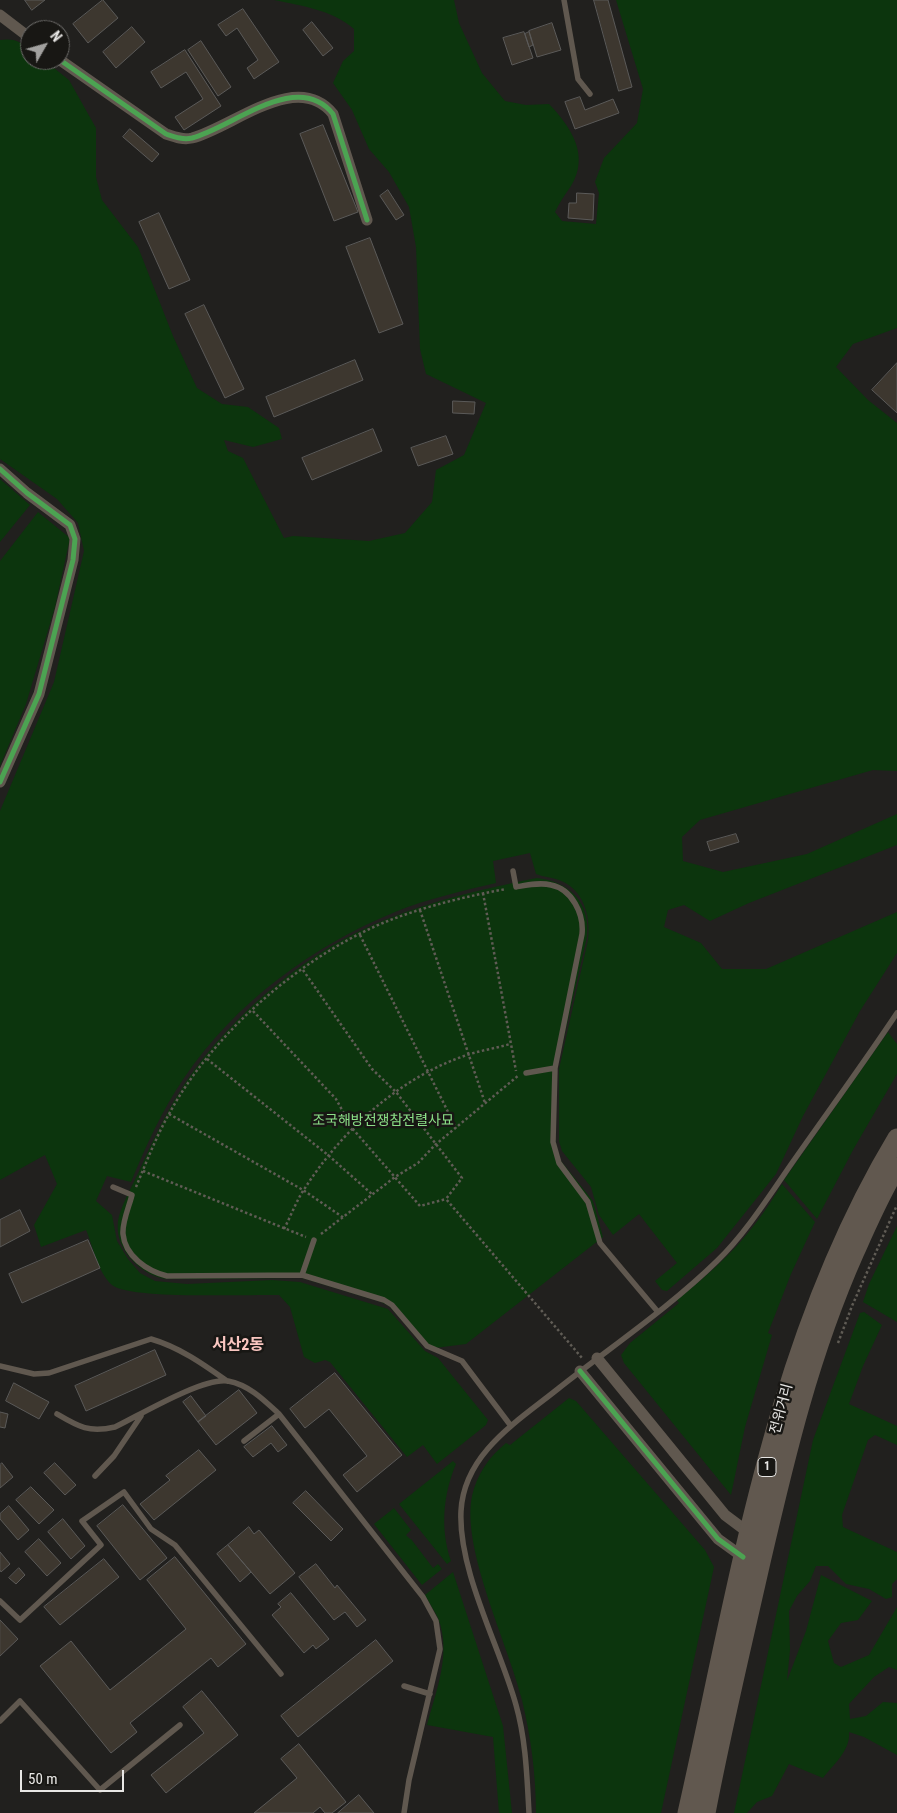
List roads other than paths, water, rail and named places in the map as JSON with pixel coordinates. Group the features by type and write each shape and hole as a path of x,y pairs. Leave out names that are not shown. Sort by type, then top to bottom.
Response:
{"main road":[{"name":"전위거리","path":"687,1813 743,1556 792,1372 822,1287 850,1226 897,1138"},
{"name":"전위거리","path":"706,1813 725,1715 778,1487 808,1374 836,1294 864,1232 897,1167"}],"street":[{"path":"0,14 20,30"},
{"path":"70,67 166,134 180,139 192,138 258,107 290,98 305,98 325,104 333,114 367,220"},
{"path":"0,469 26,493 70,525 76,539 73,560 39,694 0,782"},
{"path":"588,1365 725,1515 749,1533"},
{"path":"588,1365 718,1539 743,1556"}],"lane":[{"path":"564,0 578,79 590,94"},
{"path":"513,871 516,887 538,884 560,888 573,901 582,921 582,934 555,1068 553,1142 559,1164 588,1202 600,1243 658,1312"},
{"path":"529,1813 526,1764 517,1706 480,1603 461,1529 461,1509 469,1474 478,1460 511,1426 658,1312 718,1260 759,1209 897,1013"},
{"path":"526,1072 555,1068"},
{"path":"113,1187 132,1195 123,1233 125,1244 136,1259 157,1274 173,1276 302,1275 392,1305 427,1346 462,1360 511,1426"},
{"path":"302,1275 314,1240"},
{"path":"0,1366 34,1374 49,1373 151,1340 165,1343 196,1360 227,1381 255,1393 279,1414 424,1598 436,1621 440,1649 409,1780 404,1813"},
{"path":"57,1414 81,1428 101,1430 115,1427 202,1384 227,1381"},
{"path":"95,1476 114,1456 142,1414"},
{"path":"244,1441 279,1414"},
{"path":"0,1601 20,1620 101,1545 82,1521 124,1492 151,1529 175,1544 282,1674"},
{"path":"404,1686 430,1694"},
{"path":"0,1721 20,1702 100,1790 180,1725"}],"district":[{"name":"서산2동","path":"238,1346"}],"park label":[{"name":"조국해방전쟁참전렬사묘","path":"383,1121"}]}
